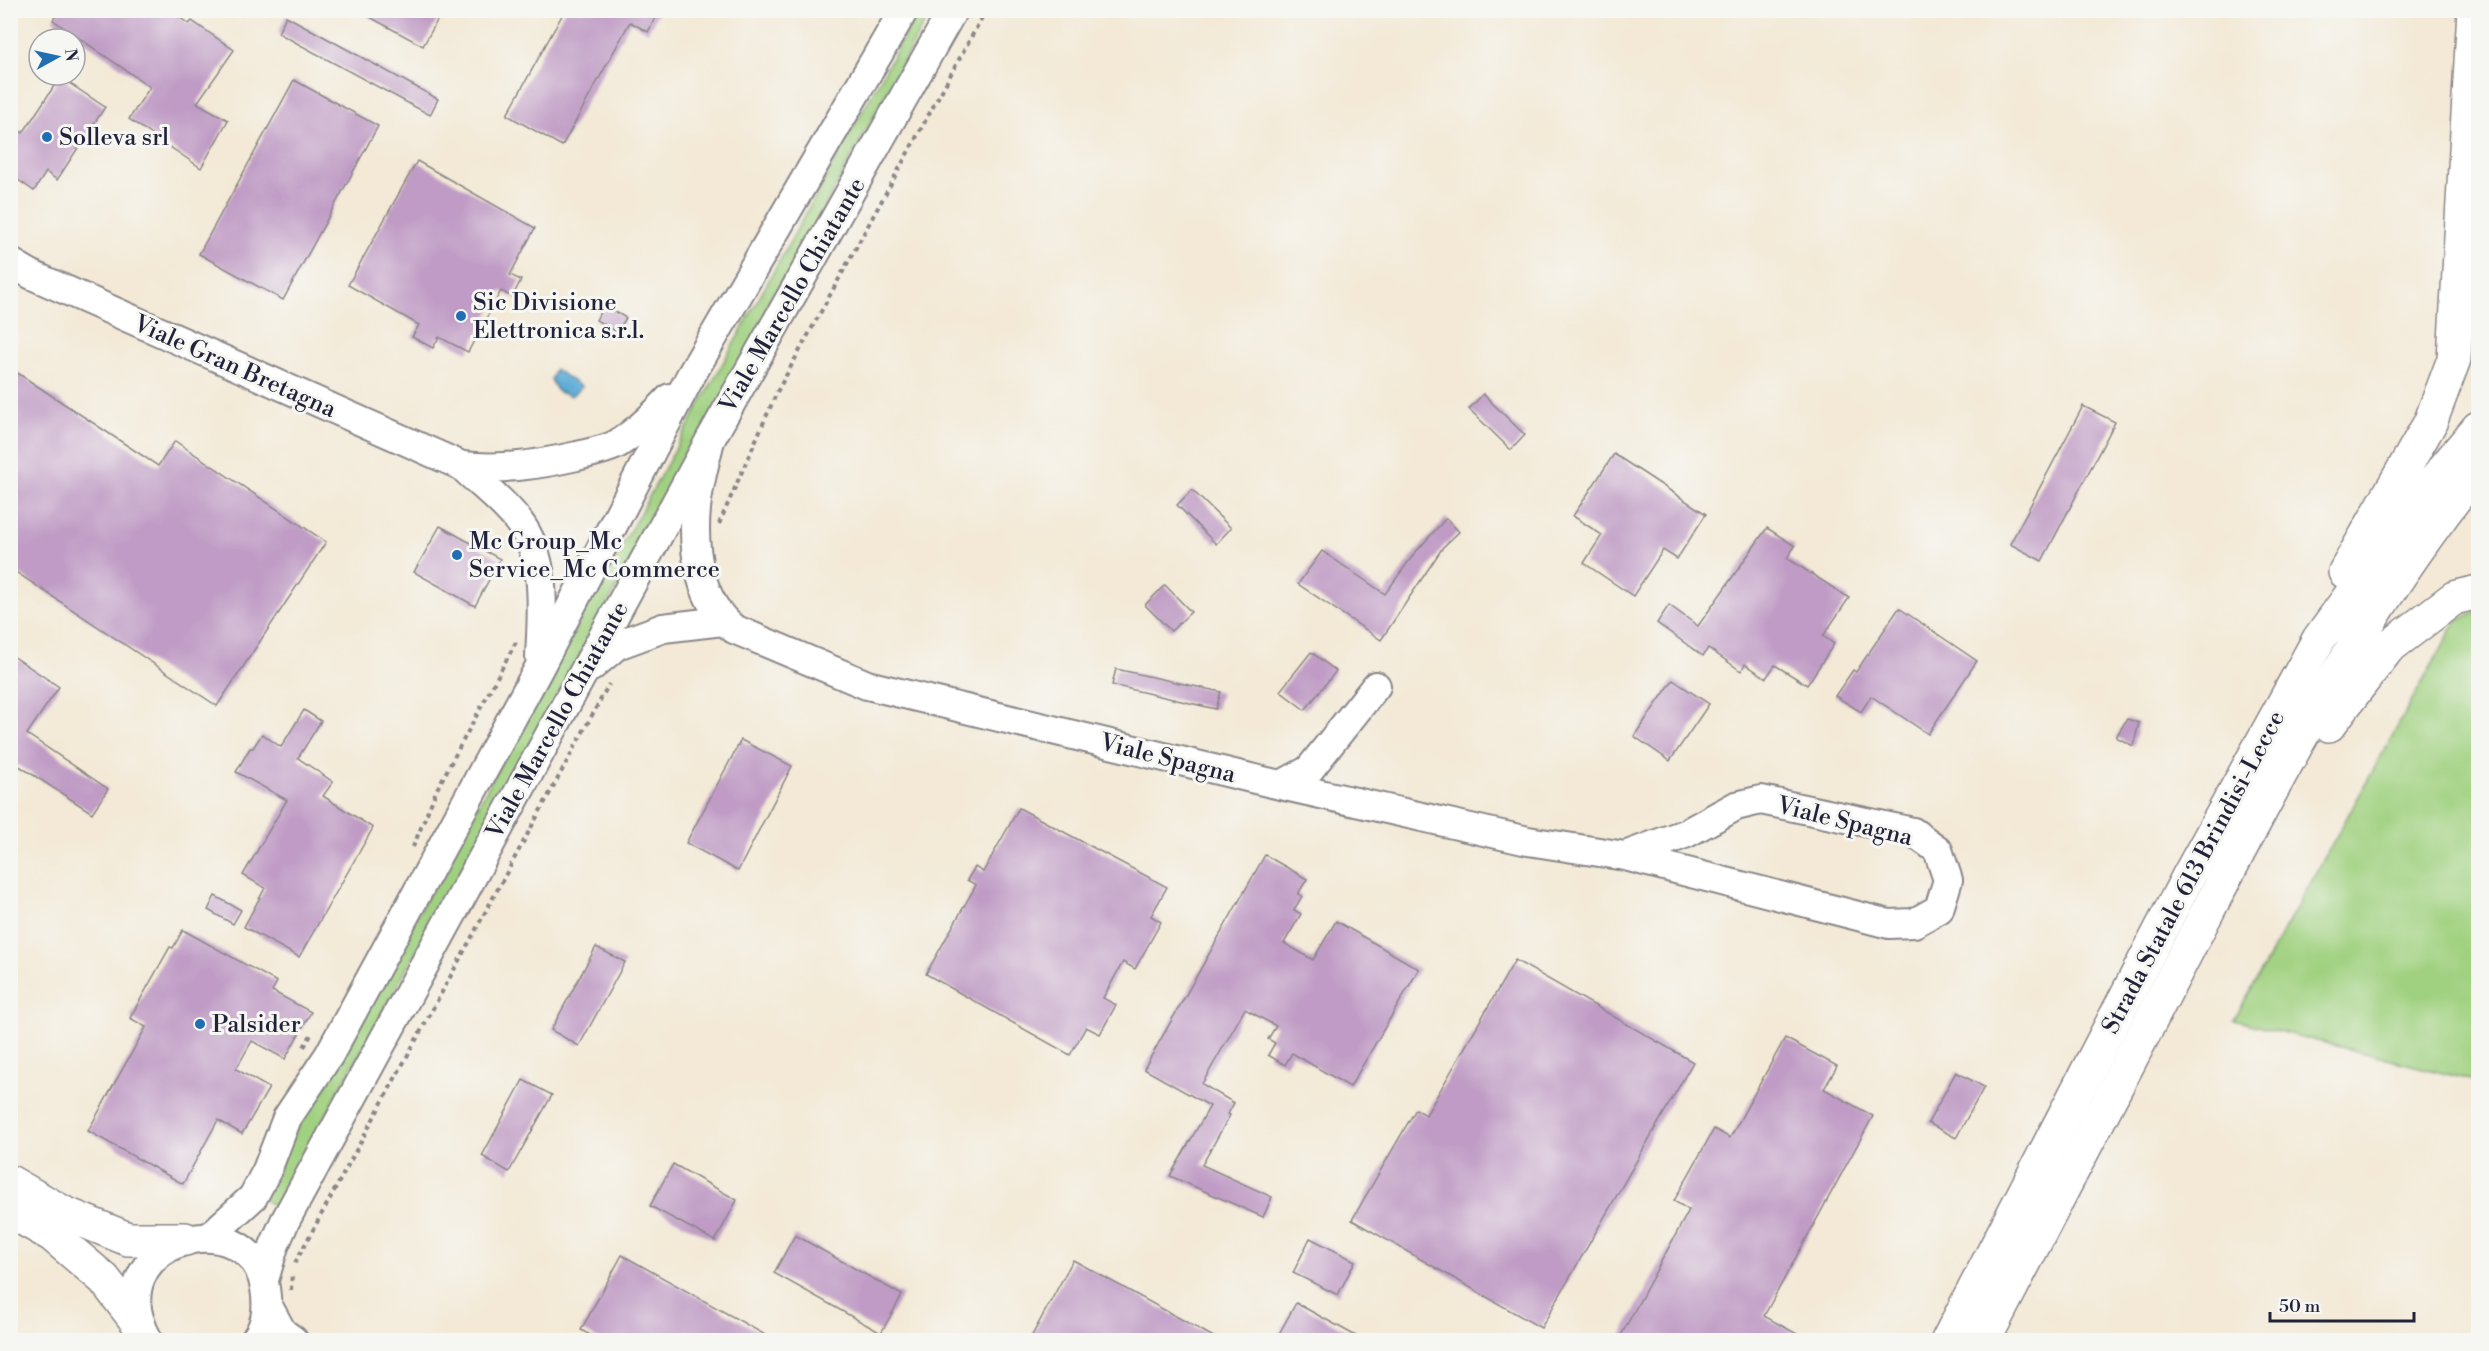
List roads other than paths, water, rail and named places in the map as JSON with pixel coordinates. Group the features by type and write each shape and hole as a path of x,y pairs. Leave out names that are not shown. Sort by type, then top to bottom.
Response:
{"main road":[{"path":"2319,639 2327,605 2430,423 2454,359 2474,10"},
{"name":"Strada Statale 613 Brindisi-Lecce","path":"1948,1341 2187,879 2319,639 2433,482 2478,428"},
{"name":"Strada Statale 613 Brindisi-Lecce","path":"1984,1341 2291,750 2368,625 2454,499 2478,469"},
{"path":"2194,936 2217,928 2333,718 2388,648 2454,598 2478,592"},
{"path":"10,1182 64,1213 128,1239 197,1238"},
{"path":"10,1211 52,1236 104,1279 143,1332"}],"street":[{"name":"Viale Marcello Chiatante","path":"143,1332 135,1298 144,1270 164,1248 197,1238 253,1197 267,1170 287,1118 329,1055 539,668 690,377 904,10"},
{"name":"Viale Marcello Chiatante","path":"255,1341 262,1331 274,1294 274,1246 285,1221 710,440 952,10"},
{"name":"Viale Gran Bretagna","path":"10,262 32,275 462,466 519,468 615,445 652,417 690,377"},
{"name":"Viale Spagna","path":"710,440 696,509 698,558 707,599 723,621 734,629 867,684 1281,785 1528,842 1625,856 1889,924 1914,923 1939,909 1948,880 1938,850 1913,832 1761,800 1736,806 1687,833 1625,856"},
{"name":"Viale Gran Bretagna","path":"462,466 519,521 535,551 542,612 539,668"},
{"path":"581,676 617,645 663,628 723,621"},
{"path":"1281,785 1309,770 1376,686"},
{"path":"197,1238 226,1242 242,1251 255,1264 274,1294 282,1332 294,1341"}],"water":[{"path":"555,369 582,387 571,396 558,392 551,380"}],"place":[{"name":"Solleva srl","path":"47,137"},
{"name":"Sic Divisione Elettronica s.r.l.","path":"461,316"},
{"name":"Mc Group_Mc Service_Mc Commerce","path":"457,555"},
{"name":"Palsider","path":"200,1024"}]}
